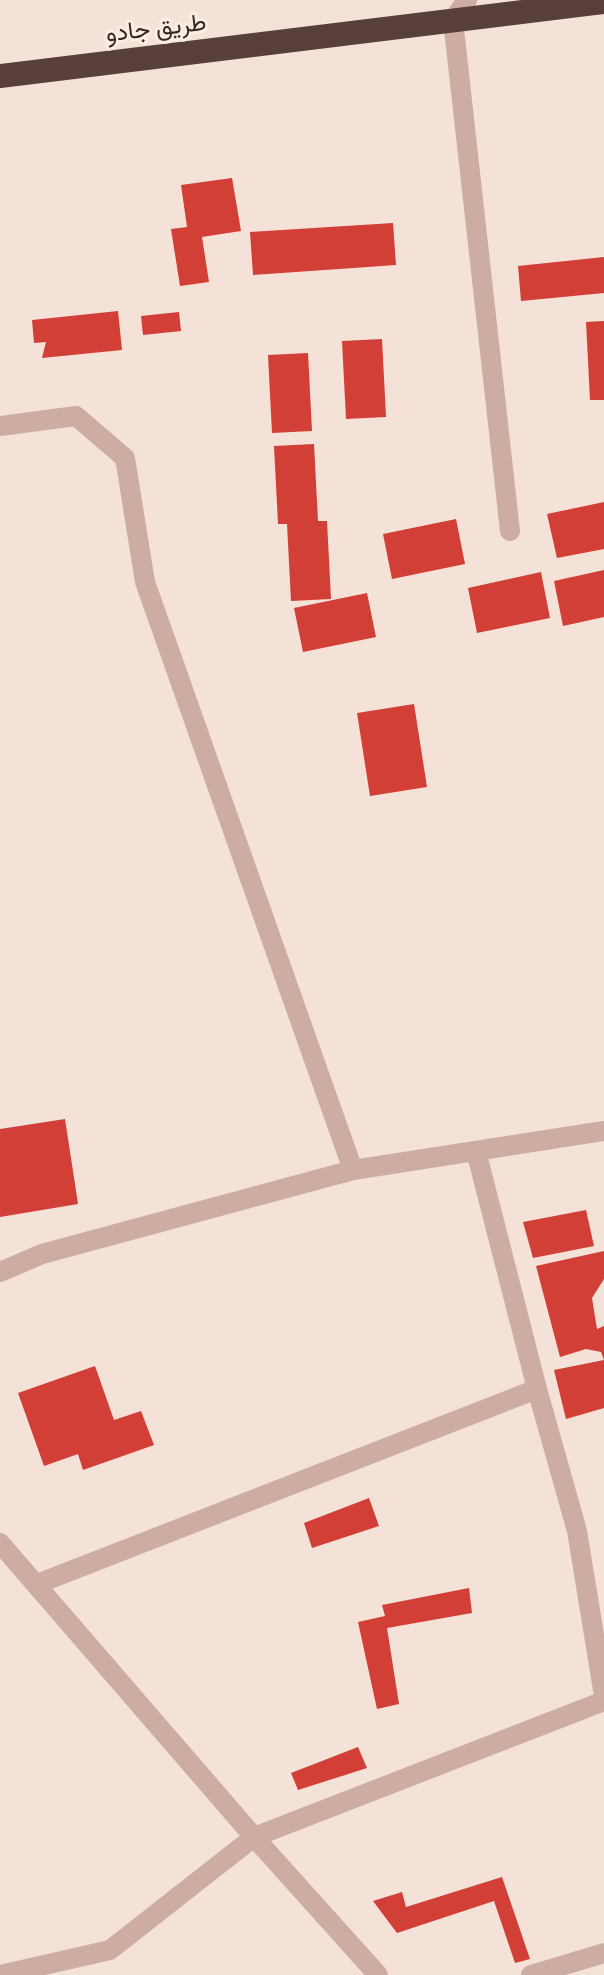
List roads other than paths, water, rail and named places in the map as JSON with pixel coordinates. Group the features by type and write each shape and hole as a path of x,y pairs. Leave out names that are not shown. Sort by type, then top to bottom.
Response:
{"highway":[{"name":"طريق جادو","path":"0,76 460,10 588,2"}],"street":[{"path":"460,10 510,531"},
{"path":"0,426 76,416 125,458 145,582 353,1170"},
{"path":"0,1272 42,1254 353,1170 604,1131"},
{"path":"0,1975 110,1950 254,1837 604,1698 577,1531 476,1151"},
{"path":"37,1584 537,1389"},
{"path":"0,1543 254,1837 378,1975"},
{"path":"531,1975 604,1953"}]}
